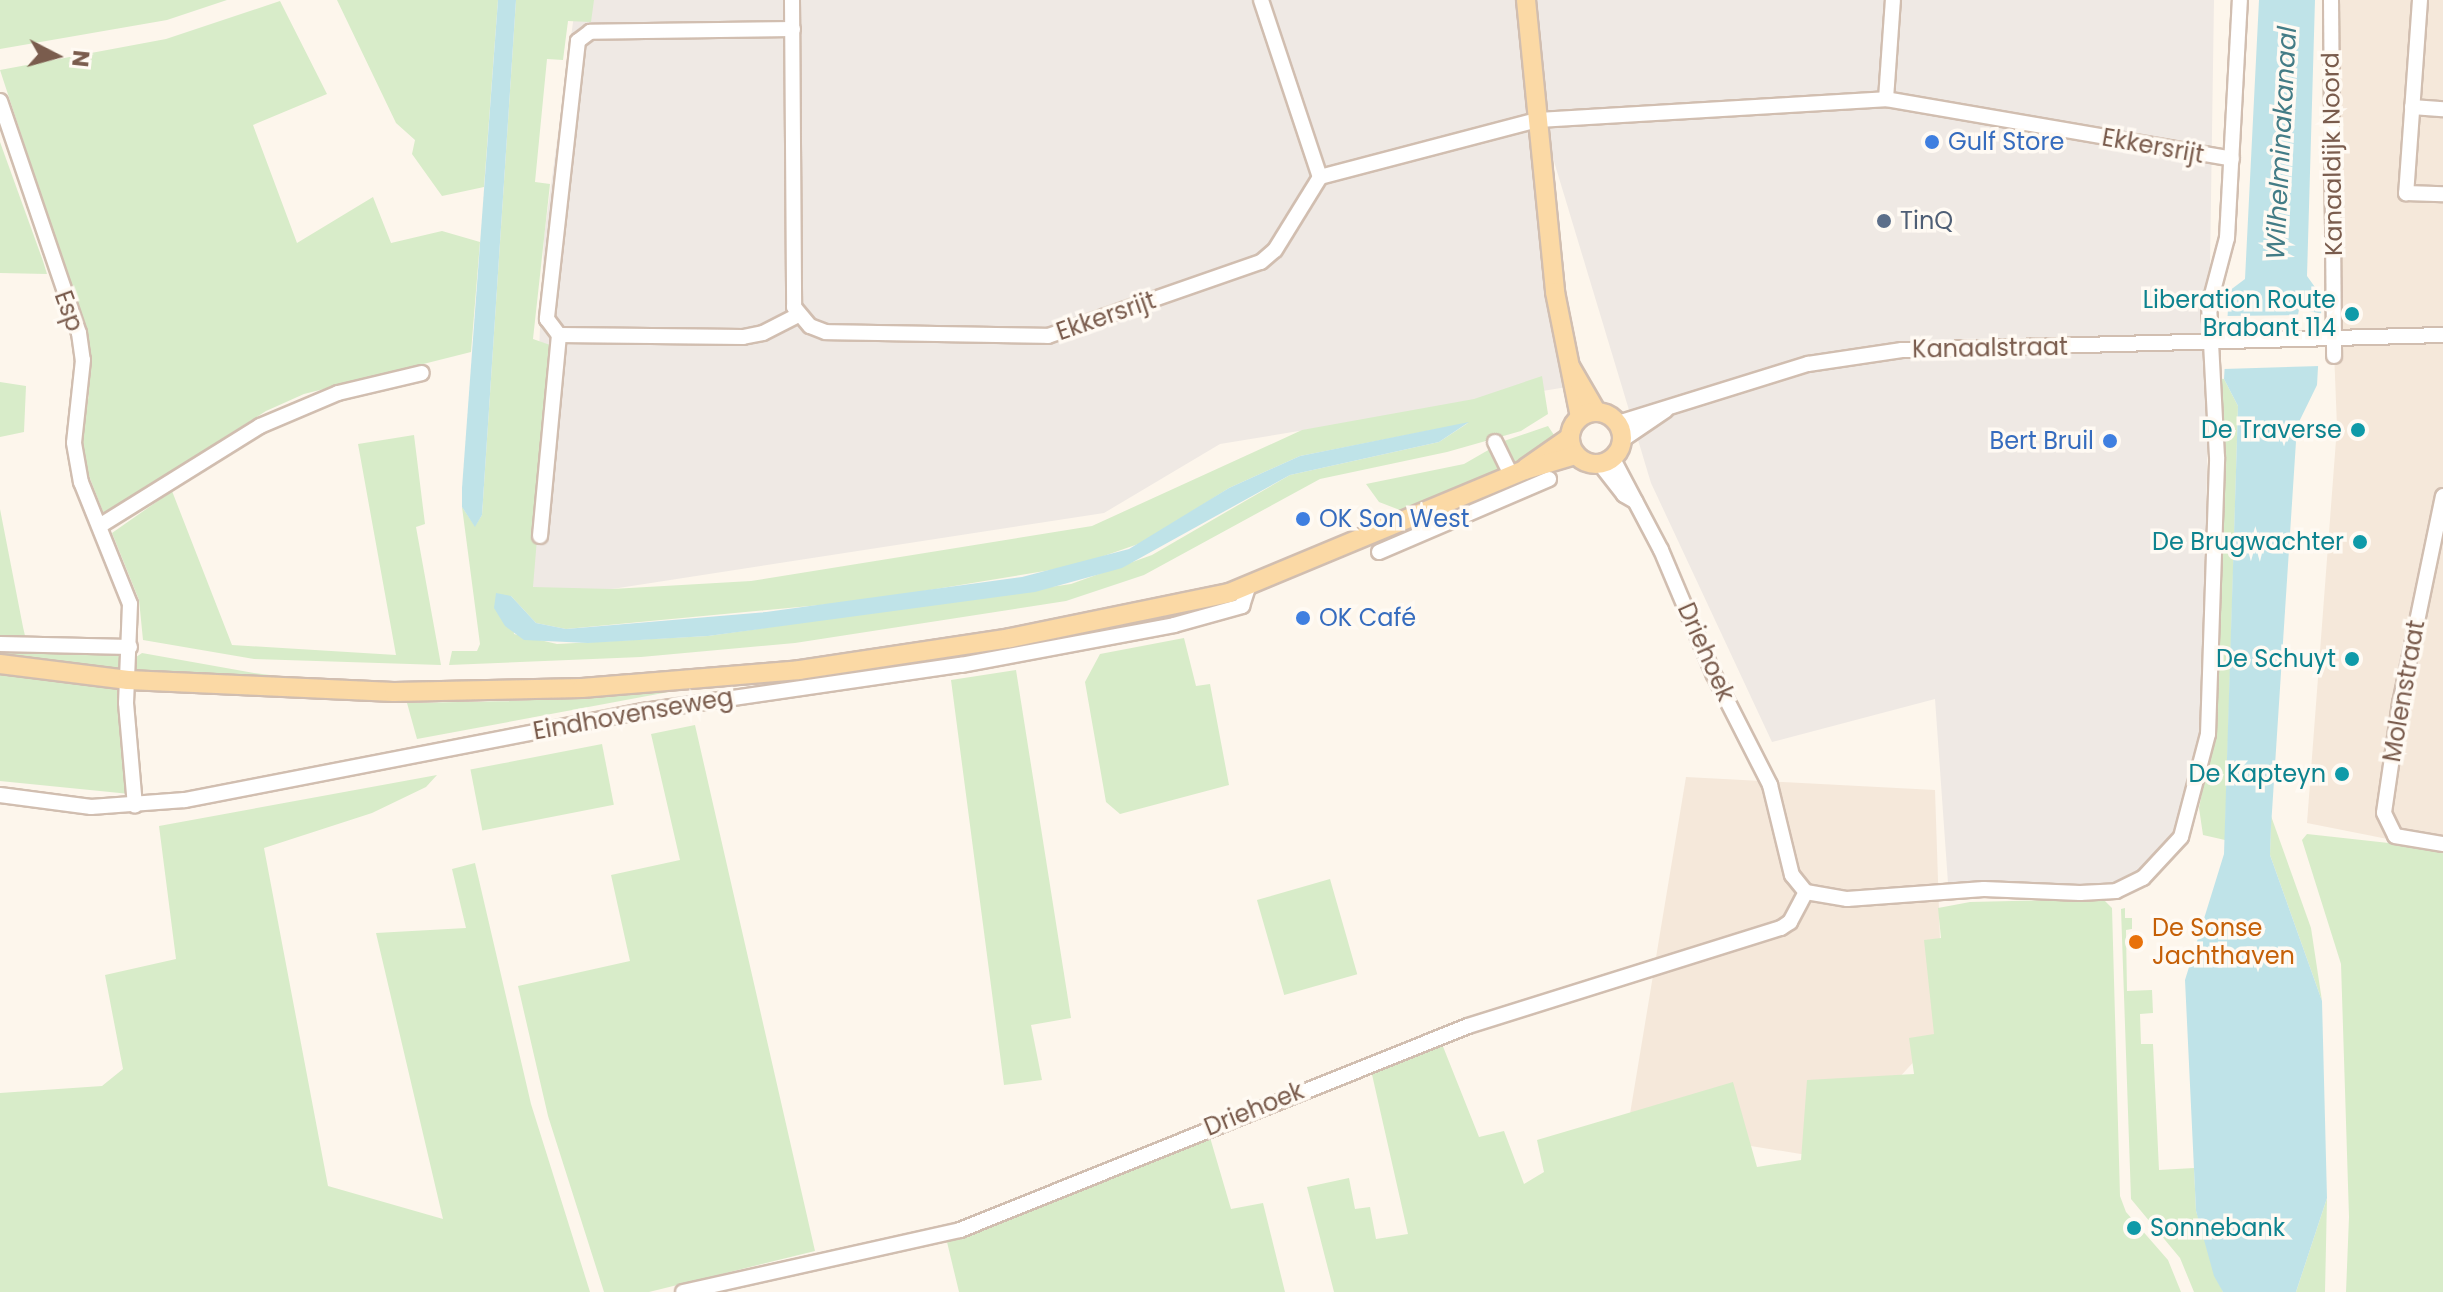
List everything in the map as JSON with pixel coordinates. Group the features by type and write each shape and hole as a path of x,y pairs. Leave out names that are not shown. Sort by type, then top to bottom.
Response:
{"main road":[{"path":"1526,0 1555,292 1569,366 1588,414 1620,432 1606,462 1572,446 1588,414"},
{"name":"Eindhovenseweg","path":"0,664 128,680 394,692 691,680 799,670 1010,638 1177,606 1249,584 1478,498 1518,472 1572,446"}],"street":[{"path":"559,335 743,337 763,333 798,315 792,0"},
{"path":"1261,0 1320,177"},
{"path":"1886,99 1893,0"},
{"name":"Ekkersrijt","path":"1806,892 1847,899 1984,889 2023,895 2116,891 2143,878 2176,846 2206,753 2218,342 2209,306 2226,246 2240,0"},
{"name":"Kanaaldijk Noord","path":"2331,0 2328,339 2334,356"},
{"path":"2420,0 2406,193 2443,194"},
{"path":"540,536 559,335 547,319 578,41 590,32 793,29"},
{"name":"Ekkersrijt","path":"798,315 826,332 1048,336 1261,262 1275,250 1320,177 1537,120 1886,99 2232,159"},
{"name":"Esp","path":"0,101 79,333 83,360 74,443 81,482 101,525 130,604 128,680 135,806"},
{"path":"2412,107 2443,109"},
{"name":"Kanaalstraat","path":"1620,432 1666,410 1808,364 1867,354 2443,335"},
{"path":"101,525 260,426 338,393 422,373"},
{"path":"1495,442 1518,472"},
{"name":"Driehoek","path":"683,1292 960,1230 1454,1031 1781,928 1790,922 1806,892 1792,875 1770,785 1635,501 1624,495 1606,462"},
{"name":"Eindhovenseweg","path":"1379,552 1478,498 1549,479"},
{"name":"Molenstraat","path":"2443,496 2405,674 2384,813 2395,836 2443,844"},
{"name":"Eindhovenseweg","path":"0,795 78,806 135,806 727,696 961,665 1131,634 1242,606 1249,584"},
{"path":"0,644 130,647"}],"shaded area":[{"path":"576,0 2214,0 2203,730 2173,842 2133,878 2105,886 1948,883 1935,699 1772,742 1651,483 1540,115 1567,387 1220,444 1104,513 528,602 544,237"},
{"path":"2333,0 2443,0 2443,850 2307,823 2337,427 2324,98"},
{"path":"1686,777 1935,790 1943,1030 1825,1158 1628,1126"}],"green space":[{"path":"0,0 227,0 167,20 0,49"},
{"path":"337,0 498,0 484,187 442,196 412,154 415,140 396,123"},
{"path":"516,0 594,0 591,22 568,21 563,60 547,59 535,182 550,184 533,339 553,346 533,587 612,589 751,581 1092,526 1302,430 1474,399 1542,376 1548,414 1521,431 1447,452 1320,479 1144,575 1066,601 795,643 641,657 449,665 452,651 477,651 480,644 462,507 475,526 482,515","holes":["1468,423 1439,442 1290,475 1152,555 1071,584 708,636 557,644 514,634 511,596 536,623 566,629 863,601 1075,566 1144,542 1229,488 1300,456"]},
{"path":"280,1 327,94 253,125 297,243 373,197 391,243 442,231 480,242 471,352 304,394 266,411 104,514 80,453 89,393 86,332 0,70 166,39"},
{"path":"0,142 43,261 47,274 0,273"},
{"path":"2217,378 2224,379 2238,406 2225,840 2203,835 2199,808 2215,726"},
{"path":"0,382 26,386 24,432 0,437"},
{"path":"1548,426 1556,438 1536,452 1405,512 1379,502 1366,484 1464,464 1504,441"},
{"path":"414,435 425,524 416,527 441,665 254,659 143,640 139,600 112,533 172,491 232,645 396,655 358,444"},
{"path":"0,509 23,627 26,640 0,636"},
{"path":"1184,638 1196,686 1210,684 1229,785 1120,814 1106,802 1085,682 1100,654"},
{"path":"0,650 119,653 122,672 0,657"},
{"path":"142,653 318,681 132,673 133,659"},
{"path":"1016,670 1071,1018 1031,1025 1042,1080 1004,1085 951,680"},
{"path":"0,672 121,689 130,794 0,781"},
{"path":"674,691 417,739 407,703 512,701"},
{"path":"695,725 815,1251 649,1292 604,1292 548,1116 518,986 630,961 611,875 680,860 651,734"},
{"path":"602,744 614,805 482,830 470,770"},
{"path":"437,775 426,787 372,813 264,848 328,1186 443,1219 376,933 466,928 452,869 475,863 531,1104 590,1292 0,1292 0,1093 102,1086 123,1069 105,975 176,959 159,826"},
{"path":"2271,816 2311,928 2322,1001 2270,855"},
{"path":"2307,834 2443,849 2443,1292 2346,1292 2349,1217 2341,964 2302,840"},
{"path":"1330,879 1357,974 1284,995 1257,900"},
{"path":"2103,899 2112,908 2120,1196 2126,1212 2168,1260 2181,1292 1334,1292 1307,1187 1349,1178 1355,1209 1370,1207 1376,1239 1408,1234 1371,1070 1442,1044 1479,1137 1504,1131 1524,1184 1544,1172 1537,1140 1733,1082 1757,1167 1801,1160 1807,1080 1914,1074 1909,1038 1934,1034 1924,940 1941,938 1938,908 1970,902"},
{"path":"2125,908 2125,918 2132,918 2132,929 2126,930 2127,991 2152,990 2153,1013 2140,1014 2141,1044 2153,1044 2159,1170 2194,1168 2196,1211 2223,1292 2194,1292 2180,1258 2131,1199 2121,909"},
{"path":"1209,1134 1231,1209 1263,1203 1285,1292 959,1292 947,1242"},
{"path":"2327,1198 2325,1292 2296,1292"}],"water":[{"path":"498,0 516,0 482,515 475,527 462,507 462,488"},
{"name":"Wilhelminakanaal","path":"2259,0 2315,0 2307,276 2322,297 2317,385 2297,426 2270,855 2322,1001 2327,1198 2296,1292 2223,1292 2214,1276 2196,1211 2185,980 2224,854 2238,406 2224,379 2229,291 2245,279"},
{"path":"1469,422 1439,442 1290,475 1122,568 1035,592 708,636 588,643 524,640 505,626 494,608 496,593 511,596 536,623 566,629 766,612 1022,577 1129,549 1229,488 1300,456"}],"pier":[{"path":"2299,309 2323,314 2320,366 2223,369 2226,316 2298,315"}],"place":[{"name":"Gulf Store","path":"1932,142"},
{"name":"TinQ","path":"1884,221"},
{"name":"Liberation Route Brabant 114","path":"2352,314"},
{"name":"De Traverse","path":"2358,430"},
{"name":"Bert Bruil","path":"2110,441"},
{"name":"OK Son West","path":"1303,519"},
{"name":"De Brugwachter","path":"2360,542"},
{"name":"OK Café","path":"1303,618"},
{"name":"De Schuyt","path":"2352,659"},
{"name":"De Kapteyn","path":"2342,774"},
{"name":"De Sonse Jachthaven","path":"2136,942"},
{"name":"Sonnebank","path":"2134,1228"}]}
